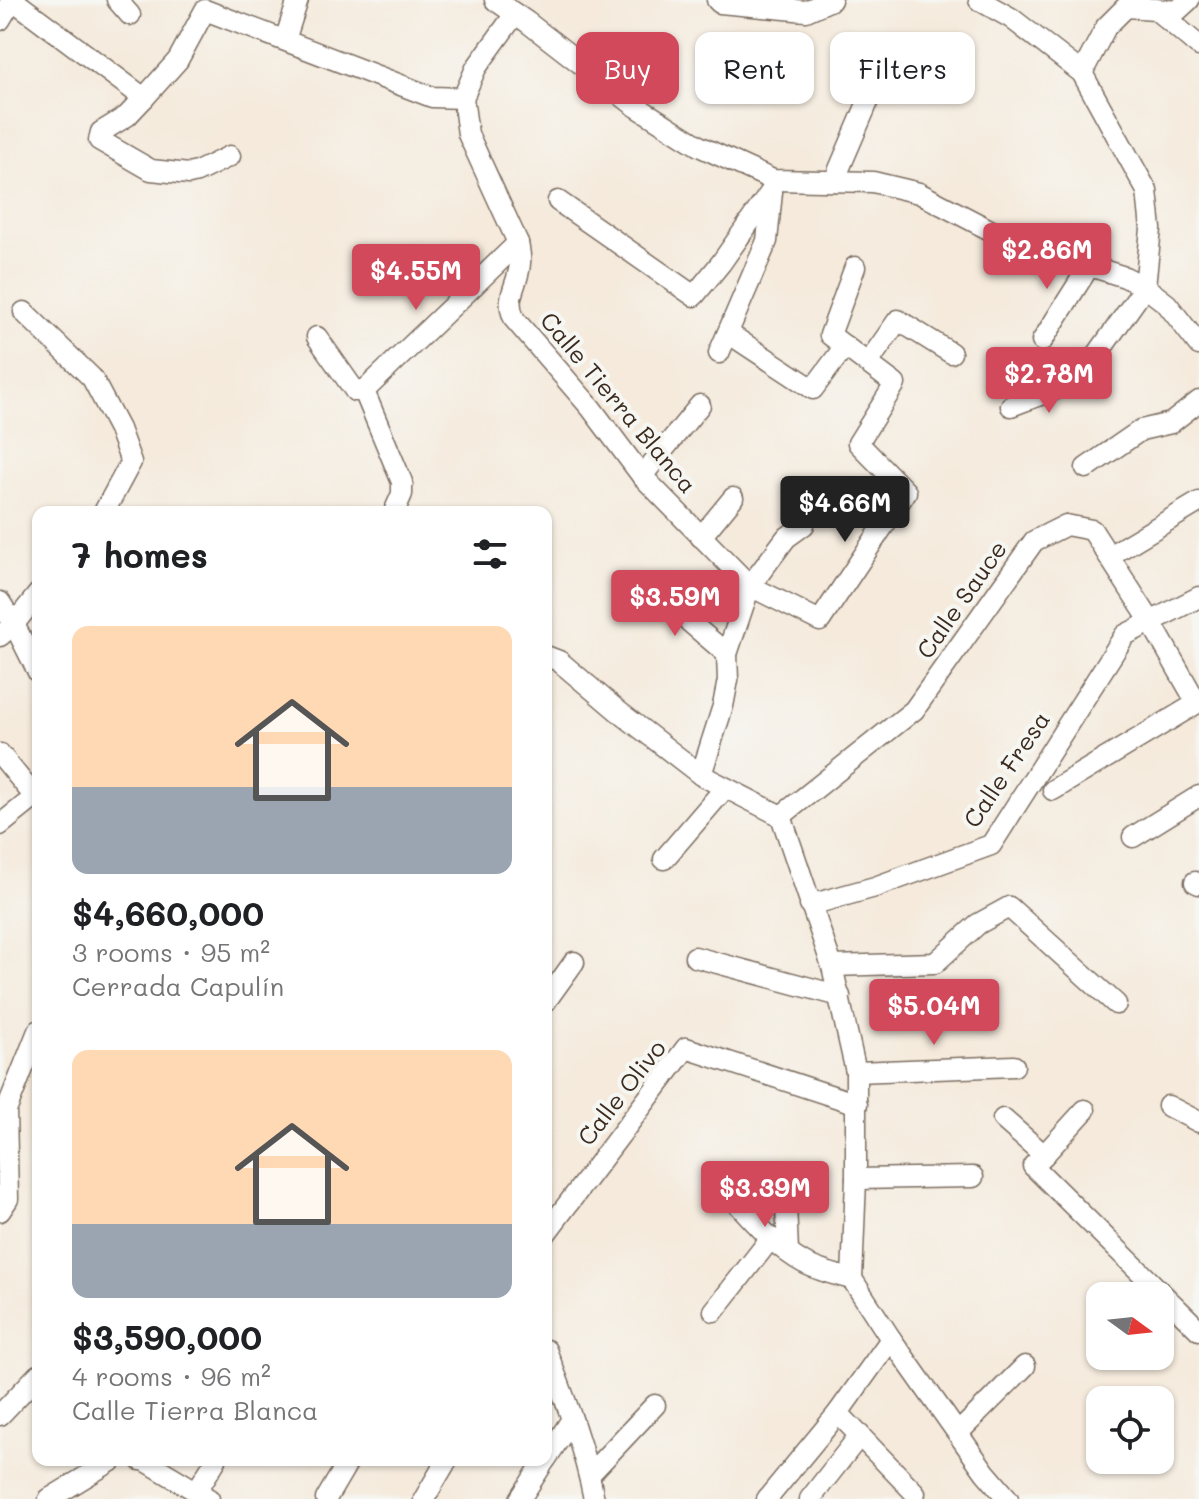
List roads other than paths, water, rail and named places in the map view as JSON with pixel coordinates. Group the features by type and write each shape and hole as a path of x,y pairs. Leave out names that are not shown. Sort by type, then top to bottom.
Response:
{"street":[{"path":"0,20 13,0 144,98"},
{"path":"285,40 298,0"},
{"path":"495,0 634,105 699,146 772,185 873,182 919,193 1013,242 1090,265 1145,287 1167,304 1197,335"},
{"path":"717,0 720,3 765,4 806,11 831,0"},
{"path":"1082,73 1106,27 1127,4 1177,11 1189,0"},
{"path":"986,2 1082,73 1147,191 1151,229 1145,287 1082,376 1072,383 1011,406"},
{"path":"1155,9 1199,46"},
{"path":"230,156 189,174 151,170 99,140 101,132 127,116 178,60 205,10 432,97 463,98 476,68 515,14"},
{"name":"Calle Tierra Blanca","path":"463,98 468,134 518,243 520,262 510,310 515,320 591,408 642,476 750,586 820,621 906,492 858,443 895,384 868,363"},
{"path":"834,181 867,104"},
{"path":"558,201 694,296 721,263 772,185"},
{"path":"719,353 767,241 772,185"},
{"path":"317,337 355,391 364,391 518,243"},
{"path":"1042,341 1090,265"},
{"path":"855,267 830,335 868,363 898,320 951,353"},
{"path":"24,312 92,378 119,429 131,462 107,506"},
{"path":"728,333 813,389 845,346"},
{"path":"364,391 402,482 402,494 397,506"},
{"path":"1086,468 1141,430 1171,423 1199,401"},
{"path":"642,476 700,405"},
{"path":"701,537 733,498"},
{"path":"1109,556 1199,502"},
{"path":"701,775 723,706 728,680 727,654 750,586 786,538 804,525"},
{"name":"Calle Sauce","path":"781,816 914,710 1034,541 1066,525 1092,530 1198,702"},
{"path":"652,590 727,654"},
{"name":"Calle Fresa","path":"810,905 875,887 991,845 1125,635 1199,597"},
{"path":"7,630 32,601"},
{"path":"0,602 7,630 32,664"},
{"path":"552,658 701,775 781,816 832,966 856,1072 852,1279 985,1472 1008,1499"},
{"path":"1053,790 1198,702"},
{"path":"0,754 32,793"},
{"path":"664,859 725,788"},
{"path":"1133,837 1199,796"},
{"path":"0,825 32,799"},
{"path":"832,966 935,963 978,924 1009,907 1116,1004"},
{"path":"695,957 840,996"},
{"path":"552,993 574,962"},
{"path":"4,1205 6,1111 32,1046"},
{"name":"Calle Olivo","path":"552,1225 686,1048 857,1104"},
{"path":"856,1072 1014,1066"},
{"path":"1168,1106 1199,1122"},
{"path":"1038,1160 1085,1110"},
{"path":"1003,1119 1199,1330"},
{"path":"856,1179 973,1177"},
{"path":"721,1186 788,1252 825,1272 852,1279"},
{"path":"786,1204 788,1252"},
{"path":"714,1311 771,1238"},
{"path":"767,1499 838,1413 891,1339"},
{"path":"552,1366 572,1419 594,1499"},
{"path":"958,1433 1025,1366"},
{"path":"0,1415 32,1381"},
{"path":"589,1475 655,1405"},
{"path":"838,1413 915,1493"},
{"path":"552,1450 572,1419"},
{"path":"810,1499 860,1435"},
{"path":"49,1499 103,1466"},
{"path":"154,1466 203,1495 214,1466"},
{"path":"326,1499 345,1466"},
{"path":"424,1499 443,1466"},
{"path":"520,1499 541,1466"}]}
